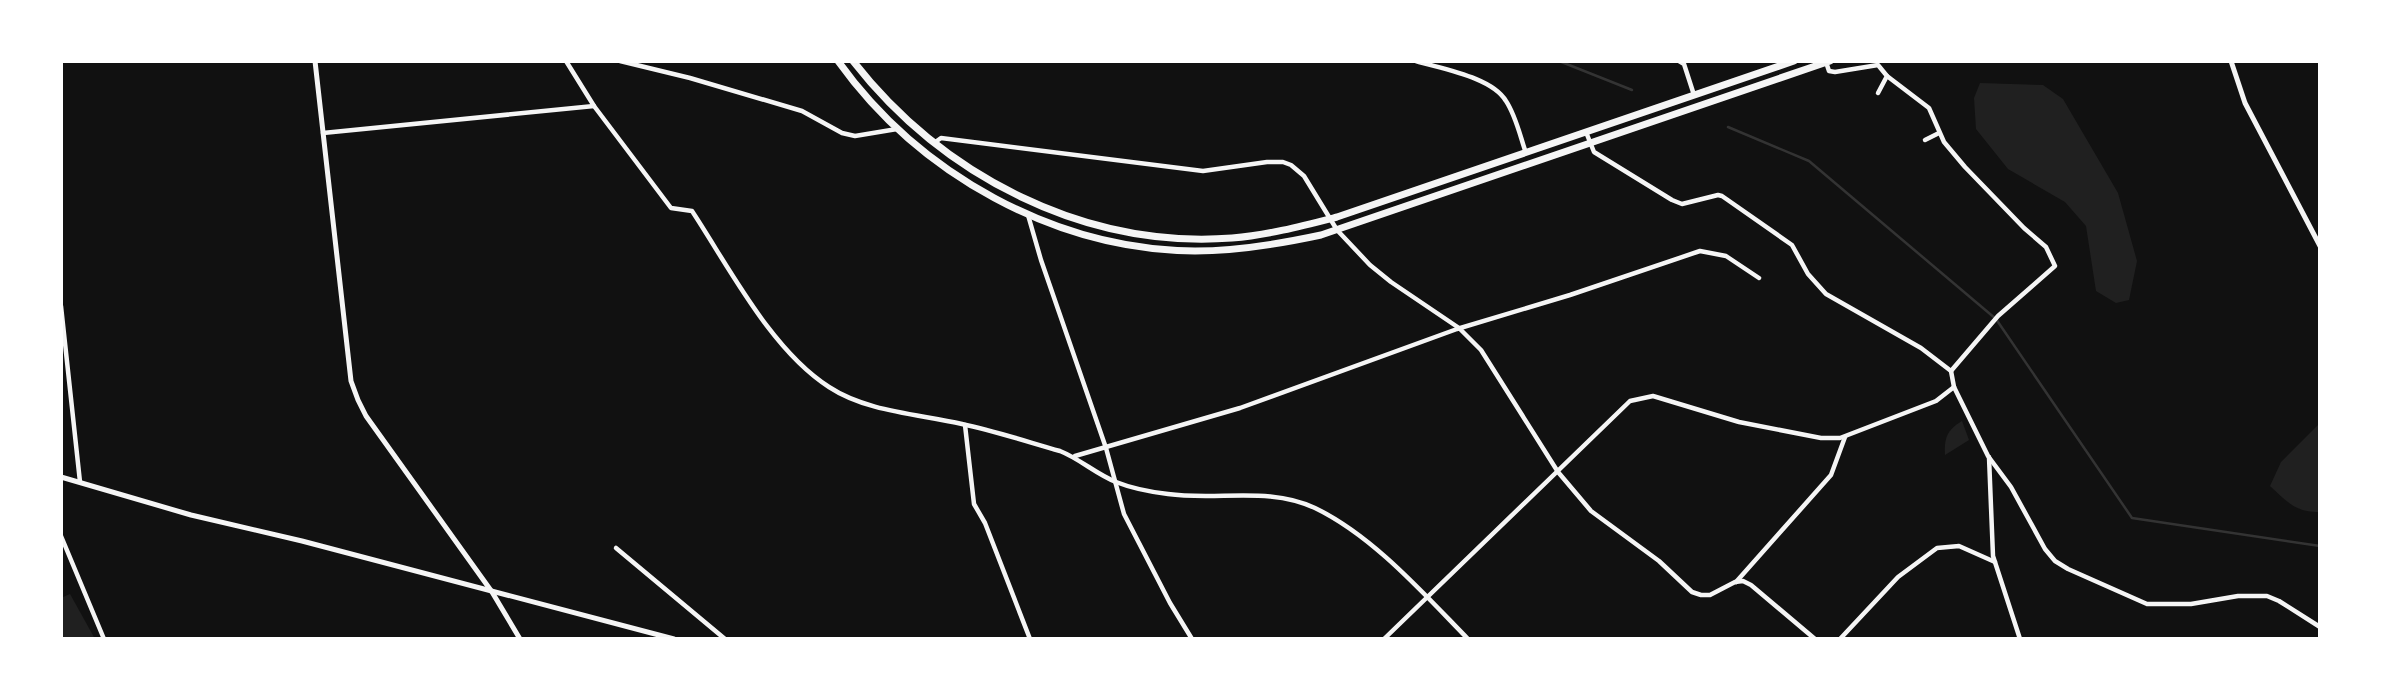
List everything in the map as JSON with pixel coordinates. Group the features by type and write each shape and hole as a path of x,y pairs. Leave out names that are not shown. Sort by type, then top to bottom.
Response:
{"highway":[{"path":"838,61 870,101 916,146 964,180 1028,215 1089,236 1141,246 1193,251 1270,246 1337,230 1827,62"},
{"path":"853,61 910,124 963,165 1007,192 1047,209 1093,223 1188,239 1232,238 1271,233 1329,219 1794,61"}],"street":[{"path":"315,61 351,381 366,416 492,592 520,639"},
{"path":"566,61 594,106 671,208 692,211 766,325 788,352 830,388 870,404 965,425 1074,457 1115,482 1169,494 1276,497 1313,507 1337,521 1393,564 1468,639"},
{"path":"620,61 690,78 802,111 842,133 855,136 898,128"},
{"path":"1416,61 1480,80 1499,92 1509,107 1526,153"},
{"path":"1679,61 1684,64 1694,96"},
{"path":"2231,61 2245,103 2320,246"},
{"path":"1827,62 1829,71 1835,72 1878,65 1887,76 1928,108 1939,133 1965,167 2046,247 2055,266 1998,316 1951,370"},
{"path":"1878,93 1887,76"},
{"path":"323,133 594,106"},
{"path":"1587,132 1594,152 1672,200 1682,204 1722,196 1792,245 1808,274 1826,294 1921,348 1951,370 1955,387 1989,456 2011,486 2045,549 2055,561 2147,604 2192,604 2238,596 2267,596 2320,626"},
{"path":"1925,140 1939,133"},
{"path":"933,143 941,138 1203,172 1267,162 1283,162 1298,169 1337,230 1370,265 1459,328 1491,365 1558,471 1591,511 1659,561 1692,592 1701,595 1710,595 1735,582 1831,475 1846,436"},
{"path":"1028,215 1106,448 1124,513 1170,603 1192,639"},
{"path":"1074,457 1240,408 1459,328 1570,295 1700,251 1726,256 1759,278"},
{"path":"61,306 80,482"},
{"path":"1384,639 1630,401 1643,397 1667,399 1739,422 1821,438 1840,438 1936,401 1955,387"},
{"path":"965,425 974,504 985,523 1030,639"},
{"path":"1989,456 1991,537 1995,562 2020,639"},
{"path":"61,477 191,515 302,541 674,639"},
{"path":"61,536 104,639"},
{"path":"1840,639 1898,578 1937,548 1959,546 1995,562"},
{"path":"616,548 725,639"},
{"path":"1735,582 1751,585 1815,639"}],"shaded area":[{"path":"1980,83 2043,85 2063,99 2118,193 2137,261 2129,300 2116,303 2096,291 2086,226 2065,202 2008,169 1976,129 1974,98"},
{"path":"1962,421 1969,440 1945,455 1948,435"},
{"path":"2320,423 2320,512 2311,512 2298,508 2270,486 2281,462"},
{"path":"70,594 95,639 61,639 61,598"}],"waterway":[{"path":"1559,61 1632,90"},
{"path":"1728,127 1809,161 1996,319 2132,518 2320,546"}]}
